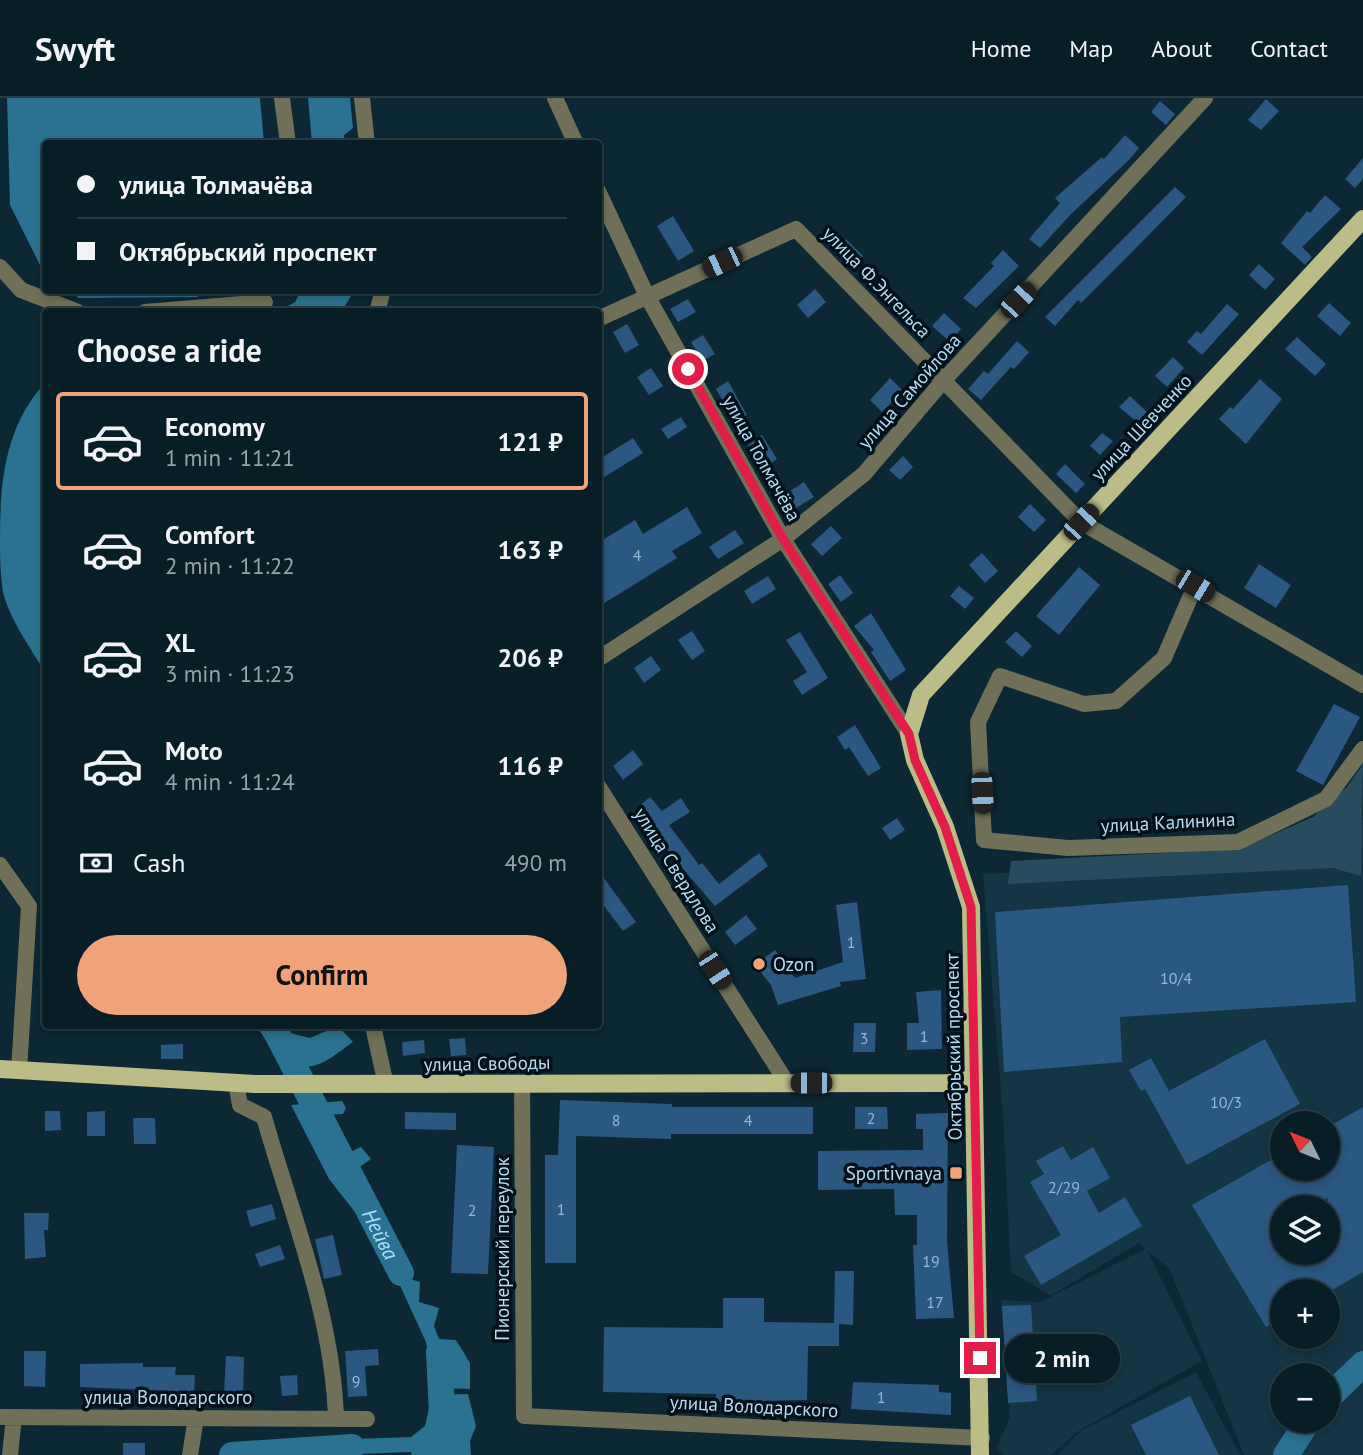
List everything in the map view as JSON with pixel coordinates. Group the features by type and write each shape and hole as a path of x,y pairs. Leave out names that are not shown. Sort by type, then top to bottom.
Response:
{"main road":[{"name":"улица Шевченко","path":"909,734 920,695 1363,219"},
{"name":"Октябрьский проспект","path":"909,734 915,760 945,827 971,907 981,1446"},
{"name":"улица Свободы","path":"0,1069 255,1084 950,1083 974,1079"}],"street":[{"path":"282,98 287,140"},
{"path":"362,98 367,140"},
{"path":"555,98 574,140"},
{"name":"улица Самойлова","path":"602,656 783,539 864,474 943,381 1205,98"},
{"name":"улица Толмачёва","path":"602,200 647,296 783,539 909,734"},
{"name":"улица Ф.Энгельса","path":"647,296 796,229 1081,522 1363,685"},
{"path":"0,267 21,290 68,308"},
{"path":"602,317 647,296"},
{"path":"190,308 269,301"},
{"name":"улица Калинина","path":"1195,586 1164,658 1116,701 1084,704 1000,676 978,722 984,840 1068,848 1238,842 1326,799 1363,749"},
{"name":"улица Свердлова","path":"602,792 787,1083"},
{"path":"0,865 29,906 19,1071"},
{"path":"374,1029 386,1085"},
{"path":"236,1083 240,1105 264,1117 322,1313 334,1373 336,1419"},
{"name":"Пионерский переулок","path":"522,1083 524,1416"},
{"name":"улица Володарского","path":"524,1416 981,1446"},
{"path":"7,1417 10,1455"},
{"name":"улица Володарского","path":"7,1417 367,1419"},
{"path":"190,1455 196,1418"}],"shaded area":[{"path":"7,98 260,98 264,140 42,140 42,269 10,205"},
{"path":"308,98 350,98 353,128 344,135 345,140 312,140"},
{"path":"73,294 204,294 197,297 79,298"},
{"path":"299,294 352,294 344,308 284,308 295,302"},
{"path":"42,387 42,667 10,613 1,579 1,496 4,476 13,436"},
{"path":"1363,764 1361,876 1333,868 1008,884 1011,861 1240,849 1313,817 1347,787"},
{"path":"1363,819 1363,1455 1244,1455 1170,1270 1147,1250 1202,1361 1080,1430 1051,1455 1004,1455 997,1448 1010,1416 1001,1300 1041,1302 1052,1296 1011,1272 1003,1116 983,874 1334,856","holes":["1139,1243 1145,1249 1052,1296"]},
{"path":"259,1029 288,1029 290,1033 310,1038 331,1029 341,1029 353,1042 320,1064 304,1067 281,1065"},
{"path":"342,1101 346,1108 343,1114 324,1115 344,1155 361,1147 371,1159 351,1173 363,1195 369,1196 372,1221 362,1221 329,1179 291,1105"},
{"path":"397,1243 406,1259 402,1271 410,1279 420,1282 419,1302 439,1308 434,1326 439,1339 456,1340 470,1363 470,1389 441,1388 425,1340 381,1244"},
{"path":"1196,1372 1240,1455 1057,1455 1081,1431"},
{"path":"468,1394 476,1426 470,1441 471,1455 412,1455 411,1452 331,1455 318,1448 327,1440 411,1437 425,1426 432,1395"}],"building":[{"path":"1266,99 1279,111 1261,130 1248,120"},
{"path":"1160,101 1175,114 1166,125 1151,112"},
{"path":"1125,135 1139,148 1129,160 1071,214 1040,248 1029,239 1060,203 1055,198 1102,157 1104,159"},
{"path":"1363,158 1363,179 1355,188 1345,179"},
{"path":"1175,187 1186,197 1081,303 1078,300 1055,326 1045,317"},
{"path":"1325,195 1341,209 1302,247 1312,257 1305,265 1281,243 1307,211 1310,213"},
{"path":"673,216 694,251 678,261 657,226"},
{"path":"846,239 863,256 853,267 836,249"},
{"path":"1003,250 1019,266 976,308 963,298 994,266 991,263"},
{"path":"1259,264 1275,279 1265,290 1249,275"},
{"path":"815,289 826,302 808,318 797,305"},
{"path":"688,299 696,312 678,322 670,309"},
{"path":"1329,303 1351,323 1340,336 1317,316"},
{"path":"1227,304 1239,314 1202,355 1187,342 1197,331 1201,334"},
{"path":"944,313 961,329 950,342 932,326"},
{"path":"627,324 639,345 625,353 613,332"},
{"path":"703,335 715,354 702,361 691,342"},
{"path":"1297,337 1326,364 1315,376 1285,349"},
{"path":"1017,341 1029,352 1014,369 1011,367 981,400 968,389 984,371 988,374"},
{"path":"1173,357 1184,368 1167,387 1155,376"},
{"path":"651,368 663,386 649,395 637,377"},
{"path":"890,378 903,391 882,412 870,400"},
{"path":"1260,379 1282,399 1246,444 1219,419 1230,407 1233,409"},
{"path":"728,381 747,415 735,422 716,389"},
{"path":"1130,396 1147,412 1138,423 1119,407"},
{"path":"681,417 687,427 668,439 661,429"},
{"path":"1102,433 1113,441 1100,455 1090,446"},
{"path":"762,435 777,459 763,469 748,445"},
{"path":"633,438 643,453 602,479 602,457"},
{"path":"903,456 913,467 900,480 889,470"},
{"path":"1065,464 1085,484 1076,493 1056,474"},
{"path":"804,482 814,497 791,511 781,497"},
{"path":"1030,504 1046,520 1034,532 1018,517"},
{"path":"687,507 702,533 672,551 677,558 602,605 602,541 635,520 643,534"},
{"path":"831,526 842,538 822,556 811,544"},
{"path":"735,530 744,543 718,559 709,547"},
{"path":"982,553 998,571 985,583 969,565"},
{"path":"1259,564 1291,585 1276,608 1244,588"},
{"path":"1079,567 1100,585 1059,635 1036,616"},
{"path":"840,575 853,593 841,602 828,584"},
{"path":"768,576 776,589 752,604 744,591"},
{"path":"959,586 974,598 965,609 950,596"},
{"path":"871,613 906,670 890,681 871,652 874,650 854,626"},
{"path":"692,631 705,651 692,660 678,640"},
{"path":"1016,631 1032,646 1022,657 1005,642"},
{"path":"800,632 828,678 802,695 793,681 807,672 786,640"},
{"path":"651,656 661,670 644,683 634,668"},
{"path":"1334,704 1360,717 1323,785 1296,771"},
{"path":"855,725 881,768 868,776 849,747 845,750 837,737"},
{"path":"633,750 643,764 623,780 613,766"},
{"path":"650,797 662,811 681,798 690,812 669,825 699,865 702,863 719,884 759,853 768,866 715,906 660,841 664,838 639,806"},
{"path":"897,818 905,830 890,840 882,828"},
{"path":"602,875 636,922 623,931 602,903"},
{"path":"1348,885 1356,1002 1120,1017 1122,1062 1004,1072 995,912"},
{"path":"857,902 866,979 840,982 841,986 778,1005 771,985 755,965 775,950 795,978 843,962 836,905"},
{"path":"746,915 757,929 735,945 725,932"},
{"path":"941,990 942,1049 907,1050 907,1023 919,1023 916,992"},
{"path":"854,1023 876,1023 875,1052 853,1052"},
{"path":"465,1038 466,1055 451,1056 449,1039"},
{"path":"1265,1039 1300,1104 1287,1111 1270,1111 1270,1120 1187,1165 1145,1089 1141,1091 1129,1070 1151,1058 1169,1091"},
{"path":"424,1040 425,1053 403,1056 402,1042"},
{"path":"183,1044 183,1059 161,1059 161,1045"},
{"path":"560,1100 672,1104 672,1107 813,1107 813,1134 671,1134 671,1139 576,1136 576,1263 545,1263 545,1155 558,1155"},
{"path":"855,1107 887,1107 888,1129 855,1129"},
{"path":"1363,1107 1363,1272 1340,1286 1340,1279 1270,1279 1270,1325 1266,1327 1192,1205 1270,1160 1270,1181 1340,1181 1340,1120"},
{"path":"45,1111 60,1111 61,1130 45,1131"},
{"path":"105,1111 105,1136 87,1136 87,1112"},
{"path":"405,1112 456,1113 456,1130 405,1129"},
{"path":"948,1113 947,1241 954,1318 916,1319 913,1245 917,1245 917,1215 895,1215 894,1189 818,1190 818,1151 923,1150 923,1129 916,1129 916,1114"},
{"path":"133,1118 155,1118 156,1144 134,1144"},
{"path":"457,1145 494,1147 488,1274 451,1273"},
{"path":"1063,1146 1071,1160 1093,1147 1110,1178 1087,1191 1099,1213 1125,1197 1142,1226 1041,1285 1024,1256 1061,1235 1030,1182 1044,1174 1036,1161"},
{"path":"272,1204 276,1219 251,1227 246,1211"},
{"path":"24,1213 49,1213 48,1230 44,1230 46,1257 25,1259"},
{"path":"333,1235 342,1275 324,1279 315,1239"},
{"path":"280,1245 285,1259 260,1267 255,1254"},
{"path":"835,1271 854,1271 853,1325 839,1324 839,1346 808,1346 807,1400 716,1402 716,1394 603,1392 604,1327 723,1328 723,1298 764,1298 764,1322 834,1323"},
{"path":"1031,1305 1037,1401 1008,1403 1002,1306"},
{"path":"378,1349 379,1365 365,1366 367,1396 348,1397 345,1351"},
{"path":"24,1351 46,1351 45,1387 24,1386"},
{"path":"226,1356 244,1357 243,1395 224,1394"},
{"path":"143,1363 143,1367 176,1367 175,1375 195,1375 194,1392 80,1387 80,1364"},
{"path":"297,1375 298,1395 282,1396 280,1376"},
{"path":"853,1382 939,1385 939,1392 951,1393 951,1415 851,1409"},
{"path":"1190,1396 1219,1455 1146,1455 1131,1425"},
{"path":"123,1443 145,1443 145,1455 123,1455"}],"waterway":[{"name":"Нейва","path":"275,1029 401,1273"},
{"name":"Нейва","path":"439,1352 444,1455"},
{"name":"Нейва","path":"1340,1386 1363,1364"},
{"name":"Нейва","path":"1286,1455 1300,1433"},
{"path":"232,1455 352,1447"}],"place":[{"name":"Ozon","path":"759,964"},
{"name":"Sportivnaya","path":"956,1173"}],"route":[{"path":"688,369 783,539 909,734 915,760 945,827 971,907 980,1358"}]}
